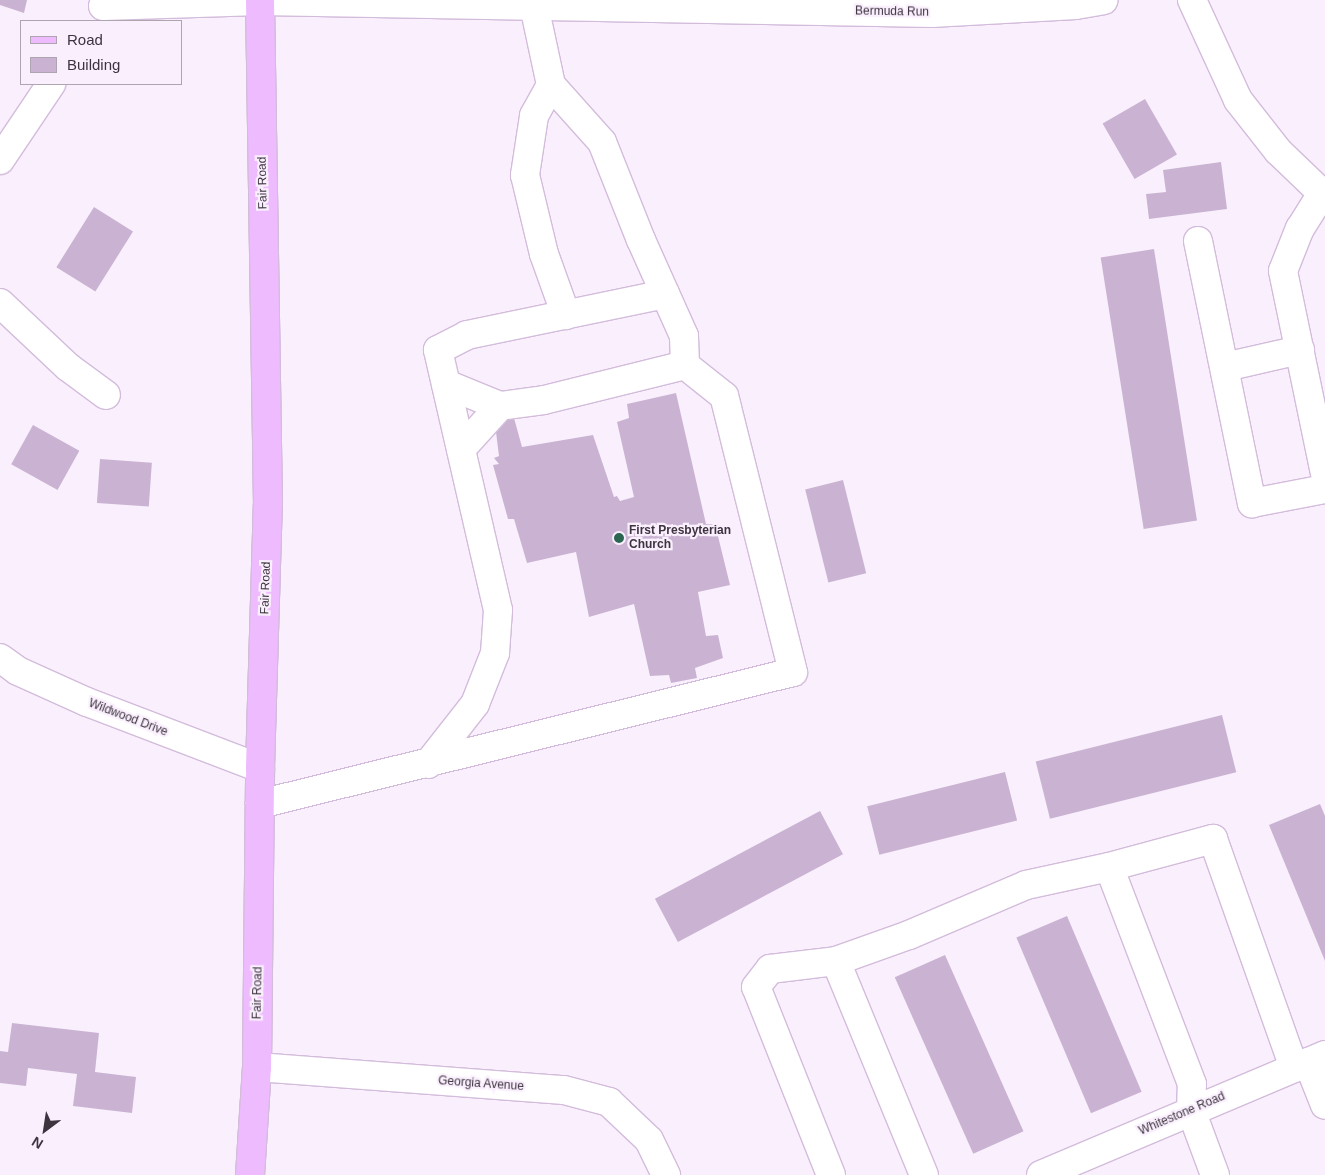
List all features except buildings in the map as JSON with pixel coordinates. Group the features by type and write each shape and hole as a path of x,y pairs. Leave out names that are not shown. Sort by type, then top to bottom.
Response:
{"main road":[{"name":"Fair Road","path":"250,1175 257,1067 260,768 268,505 260,0"}],"street":[{"name":"Bermuda Run","path":"100,9 260,0 534,6 750,5 932,12 1076,6 1104,0"},
{"path":"1192,0 1238,100 1278,151 1323,196 1300,228 1284,271 1325,473"},
{"path":"260,804 428,764 793,672 724,396 685,365 684,336 602,142 551,85 534,6"},
{"path":"0,160 50,85"},
{"path":"551,85 534,116 525,175 544,254 566,315"},
{"path":"1198,240 1252,503 1325,490"},
{"path":"428,764 475,704 494,653 498,610 438,350 467,335 665,294"},
{"path":"0,303 68,367 106,395"},
{"path":"1225,367 1300,350"},
{"path":"446,384 500,406 544,400 685,365"},
{"path":"461,450 500,406"},
{"name":"Wildwood Drive","path":"0,658 18,671 86,702 260,768"},
{"path":"831,1175 756,987 770,969 836,961 909,935 1026,885 1109,867 1213,839 1309,1061 1325,1105"},
{"path":"1109,867 1192,1084 1191,1110 1215,1175"},
{"path":"836,961 924,1175"},
{"name":"Whitestone Road","path":"1040,1175 1309,1061"},
{"name":"Georgia Avenue","path":"257,1067 564,1090 609,1102 649,1140 666,1175"}],"place":[{"name":"First Presbyterian Church","path":"619,538"}]}
